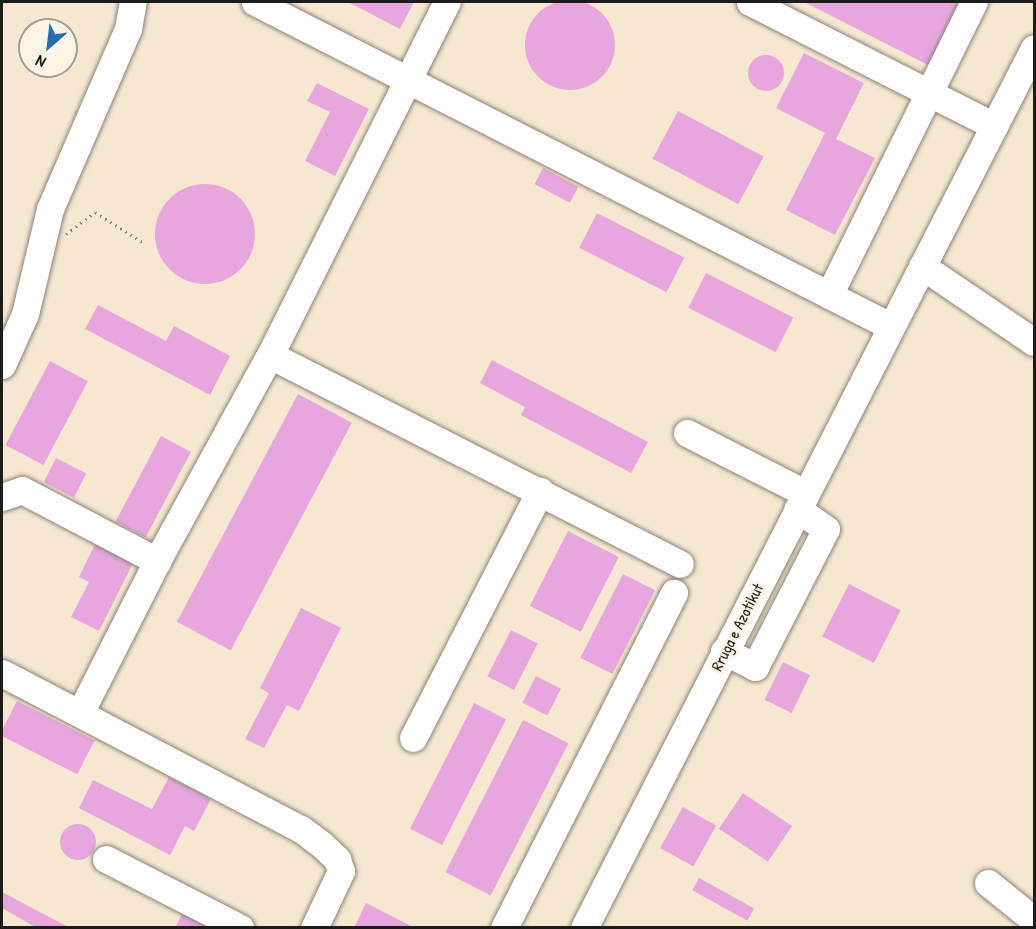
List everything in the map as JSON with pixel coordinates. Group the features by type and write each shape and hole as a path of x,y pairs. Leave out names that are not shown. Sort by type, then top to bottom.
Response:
{"street":[{"path":"2,365 25,314 50,209 128,29 134,2"},
{"path":"255,2 890,326"},
{"path":"80,713 157,561 270,355 447,2"},
{"path":"750,2 994,126"},
{"path":"830,295 974,2"},
{"name":"Rruga e Azotikut","path":"584,927 890,326 1035,48"},
{"path":"922,266 1035,342"},
{"path":"270,355 540,490 680,564"},
{"path":"687,433 801,501"},
{"path":"2,497 22,490 157,561"},
{"path":"413,738 540,490"},
{"path":"504,927 674,592"},
{"path":"2,673 301,829 322,844 337,860 341,871 314,927"},
{"path":"106,859 240,927"},
{"path":"988,882 1035,920"}],"path":[{"path":"39,251 95,212 144,243"}],"building":[{"path":"570,0 587,3 602,13 612,28 615,45 612,62 602,77 587,87 570,90 553,87 538,77 528,62 525,45 528,28 538,13 553,3"},
{"path":"348,2 414,2 400,29"},
{"path":"804,2 963,2 930,66"},
{"path":"804,53 864,83 836,139 875,158 835,235 786,210 825,133 776,108"},
{"path":"766,55 779,60 784,73 779,86 766,91 753,86 748,73 753,60"},
{"path":"317,83 369,109 335,176 305,161 330,112 307,101"},
{"path":"678,111 764,157 738,204 653,159"},
{"path":"543,168 578,187 570,203 535,184"},
{"path":"205,184 224,188 240,199 251,215 255,234 251,253 240,269 224,280 205,284 186,280 170,269 159,253 155,234 159,215 170,199 186,188"},
{"path":"597,213 684,257 667,292 579,248"},
{"path":"706,273 793,317 776,352 688,308"},
{"path":"98,305 166,341 174,326 230,356 210,395 85,329"},
{"path":"492,360 648,442 631,473 521,415 525,407 480,383"},
{"path":"50,361 88,381 43,465 5,445"},
{"path":"298,394 352,423 231,650 177,622"},
{"path":"161,436 191,452 145,538 115,522"},
{"path":"56,458 86,473 74,497 44,482"},
{"path":"568,531 619,557 581,632 530,606"},
{"path":"98,538 136,557 99,631 71,617 89,582 79,577"},
{"path":"623,574 655,590 612,674 580,658"},
{"path":"849,584 901,610 874,663 822,637"},
{"path":"301,608 341,628 299,711 287,705 264,748 245,739 269,693 260,688"},
{"path":"511,630 538,644 514,690 487,676"},
{"path":"783,662 810,675 792,713 765,700"},
{"path":"536,676 561,689 547,715 522,703"},
{"path":"17,701 95,740 77,774 2,736 2,730"},
{"path":"474,703 506,719 442,845 410,829"},
{"path":"523,720 568,743 491,896 445,872"},
{"path":"169,777 211,799 194,831 185,826 170,855 79,808 93,780 152,809"},
{"path":"743,793 792,826 768,862 719,829"},
{"path":"683,807 716,825 693,867 660,848"},
{"path":"78,824 91,829 96,842 91,855 78,860 65,855 60,842 65,829"},
{"path":"699,878 754,909 747,921 692,890"},
{"path":"2,892 70,928 37,928 2,908"},
{"path":"366,903 415,928 354,928"},
{"path":"183,912 213,928 175,928"}]}
